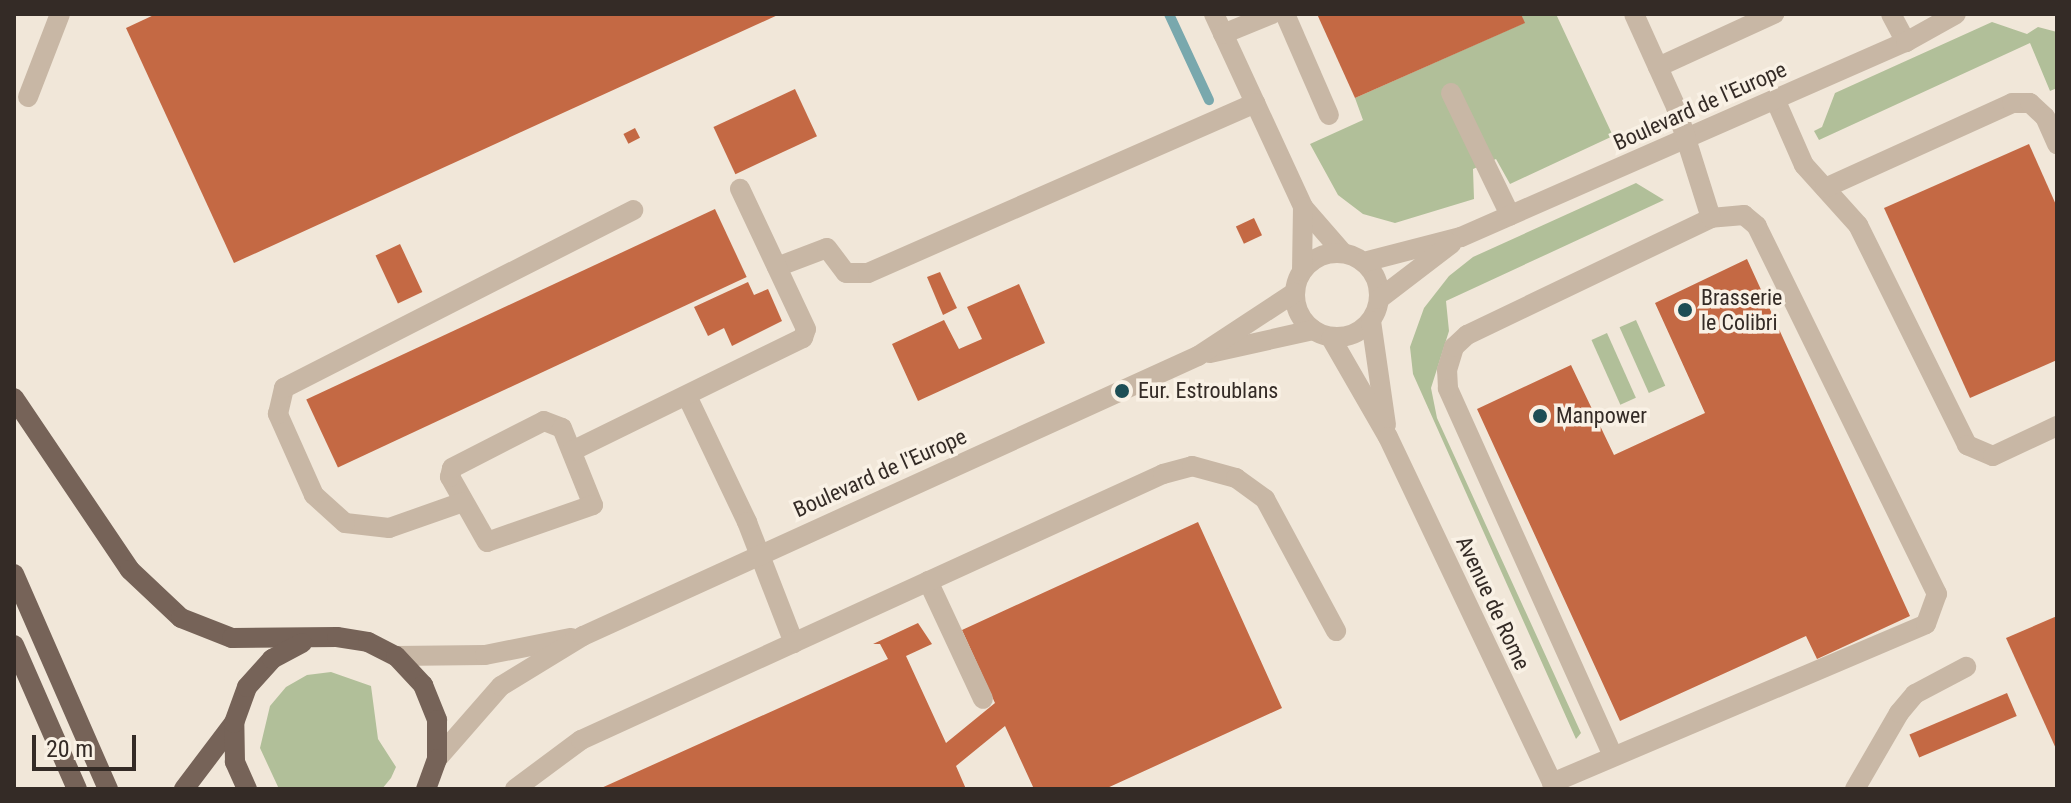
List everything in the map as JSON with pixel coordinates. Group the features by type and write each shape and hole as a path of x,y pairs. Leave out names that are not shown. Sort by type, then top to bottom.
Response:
{"main road":[{"path":"14,398 130,570 164,603 204,630 232,638 305,641 337,637 368,642 396,656 423,685 437,720 437,759 426,789"},
{"path":"14,574 108,789"},
{"path":"184,789 234,723 255,678 272,659 305,641"},
{"path":"14,645 77,789"},
{"path":"234,723 235,762 247,789"}],"street":[{"path":"28,97 60,14"},
{"path":"1214,14 1303,207 1343,253 1364,262 1378,286 1379,299 1371,321 1354,335 1322,334 1302,320 1294,293 1302,271 1303,207"},
{"path":"1223,34 1272,14"},
{"path":"1285,14 1329,115"},
{"path":"1634,14 1658,67 1711,218"},
{"path":"1658,67 1774,14"},
{"path":"1891,14 1906,42"},
{"name":"Boulevard de l'Europe","path":"1364,262 1461,237 1906,42 1956,14"},
{"path":"1451,93 1510,215"},
{"path":"1775,99 1804,165 1858,225 1967,445 1993,456 2057,426"},
{"path":"777,267 827,248 834,251 846,273 868,273 1255,103"},
{"path":"1825,188 2012,103 2030,103 2045,117 2057,144"},
{"path":"572,451 803,338 806,329 740,189"},
{"path":"463,502 389,528 345,523 314,495 278,414 284,388 633,210"},
{"path":"1553,786 1613,756 1926,624 1936,608 1937,594 1757,226 1744,215 1711,218 1467,335 1454,347 1447,370 1448,388 1613,756"},
{"name":"Boulevard de l'Europe","path":"1379,299 1461,237"},
{"path":"1302,271 1320,256 1343,253"},
{"name":"Boulevard de l'Europe","path":"437,759 501,686 583,636 1198,356 1294,293"},
{"name":"Avenue de Rome","path":"1371,321 1388,437"},
{"name":"Boulevard de l'Europe","path":"1198,356 1322,334"},
{"name":"Avenue de Rome","path":"1322,334 1388,437 1553,786"},
{"path":"687,396 794,643"},
{"path":"544,421 562,428 572,451 592,497 587,510 487,542 450,477 458,461 544,421"},
{"path":"515,789 581,740 1163,474 1192,466 1212,468 1265,499 1336,631"},
{"path":"928,581 983,699"},
{"name":"Boulevard de l'Europe","path":"396,656 485,655 583,636"},
{"path":"1855,789 1915,694 1966,667"}],"green space":[{"path":"1521,14 1556,14 1613,136 1510,184 1496,159 1473,169 1474,199 1395,223 1363,214 1338,195 1310,144 1363,120 1355,98 1524,23"},
{"path":"1992,22 2027,34 2038,27 2057,32 2057,88 2050,91 2030,43 1819,140 1814,131 1822,127 1835,93"},
{"path":"1636,183 1664,200 1446,301 1449,331 1431,388 1437,418 1581,733 1576,739 1413,374 1410,347 1424,308 1449,276 1473,257"},
{"path":"1636,320 1665,386 1649,393 1620,327"},
{"path":"1607,333 1636,398 1620,405 1591,340"},
{"path":"331,672 371,686 378,739 396,767 382,789 279,789 260,748 270,706 286,687 307,675"}],"building":[{"path":"156,14 780,14 234,263 126,28"},
{"path":"1317,14 1521,14 1525,23 1355,98"},
{"path":"795,89 817,136 735,174 713,127"},
{"path":"635,128 640,138 628,144 623,134"},
{"path":"2029,144 2057,207 2057,360 1970,398 1884,208"},
{"path":"715,209 747,277 338,468 306,400"},
{"path":"1254,218 1262,235 1244,244 1236,226"},
{"path":"400,244 422,292 398,303 376,255"},
{"path":"1747,259 1910,616 1817,659 1806,636 1620,721 1477,409 1571,365 1614,455 1705,413 1655,303"},
{"path":"940,272 957,308 943,315 927,277"},
{"path":"748,282 754,295 768,289 782,321 732,346 724,328 708,336 694,307"},
{"path":"1019,284 1045,343 918,401 892,344 944,320 959,349 982,339 967,307"},
{"path":"1198,522 1282,708 1105,789 1034,789 1005,726 956,766 966,789 599,789 888,659 880,644 873,644 918,623 932,644 906,656 946,743 995,703 962,630"},
{"path":"2057,616 2057,751 2006,638"},
{"path":"2007,693 2017,716 1919,757 1909,734"}],"waterway":[{"path":"1169,14 1209,100"}],"place":[{"name":"Brasserie le Colibri","path":"1685,310"},
{"name":"Eur. Estroublans","path":"1122,391"},
{"name":"Manpower","path":"1540,416"}]}
